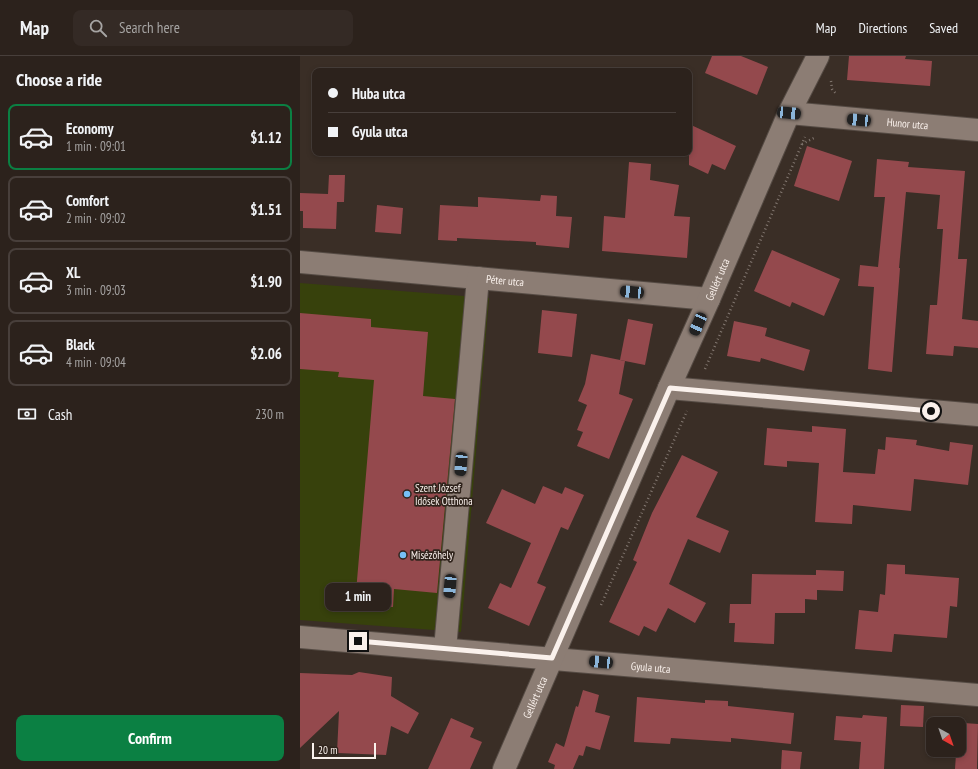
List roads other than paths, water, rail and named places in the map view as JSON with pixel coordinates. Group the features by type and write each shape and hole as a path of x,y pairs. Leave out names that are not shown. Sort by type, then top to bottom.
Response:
{"street":[{"name":"Gellért utca","path":"504,769 789,113 818,56"},
{"name":"Hunor utca","path":"789,113 978,130"},
{"name":"Péter utca","path":"300,262 709,299"},
{"path":"445,649 478,278"},
{"path":"670,388 978,415"},
{"name":"Gyula utca","path":"300,637 978,695"}],"place":[{"name":"Szent József Idősek Otthona","path":"407,494"},
{"name":"Misézőhely","path":"403,555"}]}
